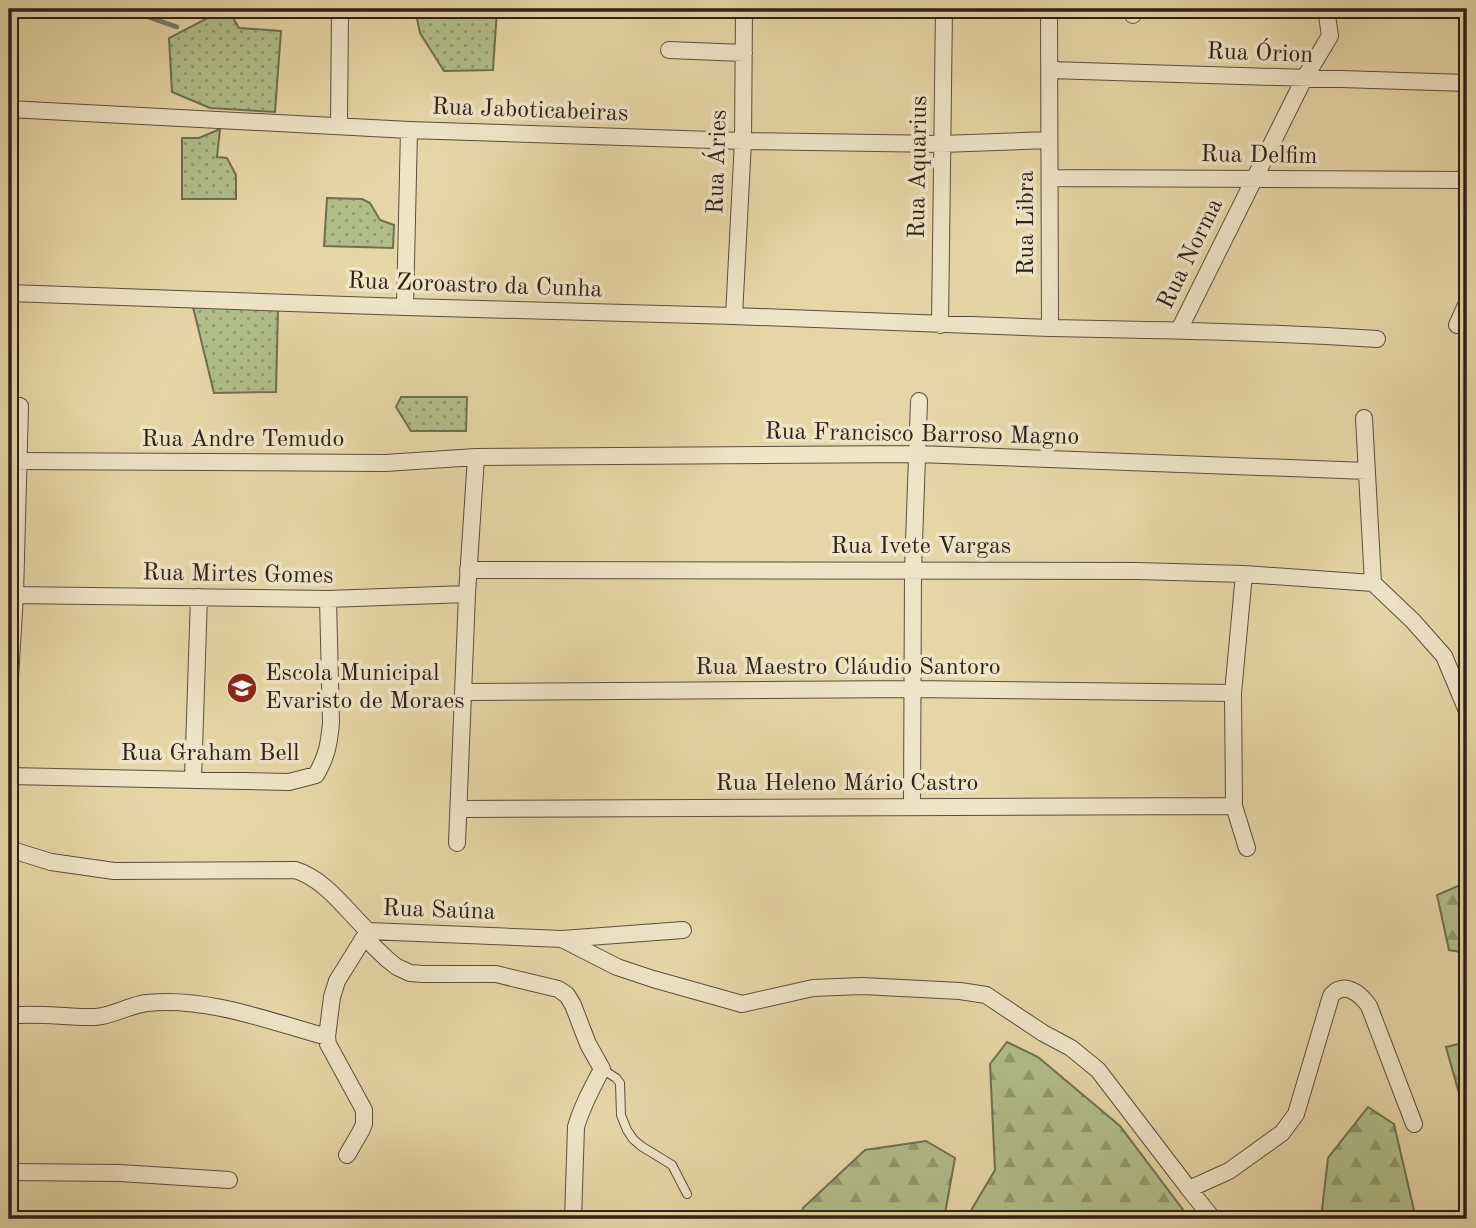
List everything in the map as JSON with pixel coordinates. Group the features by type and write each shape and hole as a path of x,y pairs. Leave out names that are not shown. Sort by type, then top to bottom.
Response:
{"street":[{"path":"339,126 340,9"},
{"name":"Rua Áries","path":"734,316 743,141 744,9"},
{"name":"Rua Aquarius","path":"940,325 944,9"},
{"name":"Rua Libra","path":"1049,9 1050,328"},
{"name":"Rua Norma","path":"1179,330 1304,79 1330,36 1326,9"},
{"path":"669,50 744,52"},
{"name":"Rua Órion","path":"1050,70 1467,83"},
{"name":"Rua Jaboticabeiras","path":"9,108 409,130 743,141 942,144 1049,140"},
{"path":"405,307 409,130"},
{"name":"Rua Delfim","path":"1050,178 1467,180"},
{"name":"Rua Zoroastro da Cunha","path":"9,293 940,325"},
{"path":"1457,325 1467,303"},
{"path":"940,325 1312,334 1377,339"},
{"path":"912,806 913,569 919,401"},
{"path":"9,694 14,462 20,406"},
{"path":"1364,418 1373,583 1413,621 1444,656 1467,711"},
{"name":"Rua Francisco Barroso Magno","path":"476,457 918,454 1367,471"},
{"path":"457,843 468,570 476,457"},
{"name":"Rua Andre Temudo","path":"14,462 385,463 476,457"},
{"name":"Rua Ivete Vargas","path":"468,570 1136,571 1244,574 1373,583"},
{"path":"1244,574 1233,692 1234,806 1247,848"},
{"name":"Rua Mirtes Gomes","path":"12,595 328,599 467,594"},
{"path":"193,779 199,597"},
{"name":"Rua Graham Bell","path":"9,776 289,782 316,775 328,752 330,731 328,599"},
{"name":"Rua Maestro Cláudio Santoro","path":"463,692 912,689 1233,692"},
{"name":"Rua Heleno Mário Castro","path":"460,808 1234,806"},
{"name":"Rua Saúna","path":"9,849 51,862 114,871 295,870 317,880 366,934 562,939 683,930"},
{"path":"347,1155 364,1124 364,1110 328,1044 327,1037 332,997 337,981 366,934 388,960 410,972 495,974 558,989 567,995 602,1069 580,1113 576,1128 573,1219"},
{"path":"562,939 617,967 742,1004 813,988 862,986 960,991 986,995 1071,1048 1098,1070 1213,1219"},
{"path":"1189,1189 1229,1171 1290,1125 1296,1114 1331,996 1336,990 1354,990 1369,1006 1414,1124"},
{"path":"9,1016 31,1014 96,1017 108,1016 146,1003 187,1003 226,1009 327,1037"},
{"path":"9,1172 108,1172 229,1180"}],"lane":[{"path":"602,1069 620,1083 621,1115 633,1139 672,1165 687,1194"}],"green space":[{"path":"228,9 239,28 281,31 275,112 210,108 172,92 169,38"},
{"path":"415,9 497,9 493,70 444,71 420,33"},
{"path":"220,129 217,157 227,158 236,175 236,199 182,199 182,138 199,138"},
{"path":"327,198 362,199 370,203 380,220 394,225 393,248 324,246"},
{"path":"193,307 278,309 276,392 214,393"},
{"path":"401,397 467,397 466,431 411,431 396,407"},
{"path":"1467,882 1467,953 1449,950 1437,895"},
{"path":"1007,1042 1038,1057 1120,1126 1190,1219 966,1219 995,1170 990,1064"},
{"path":"1467,1042 1467,1122 1446,1047"},
{"path":"1368,1107 1394,1124 1416,1219 1321,1219 1328,1158"},
{"path":"926,1141 955,1158 944,1219 800,1219 803,1208 865,1150"}],"waterway":[{"path":"9,10 131,11 177,27"}],"place":[{"name":"Escola Municipal Evaristo de Moraes","path":"242,688"}]}
